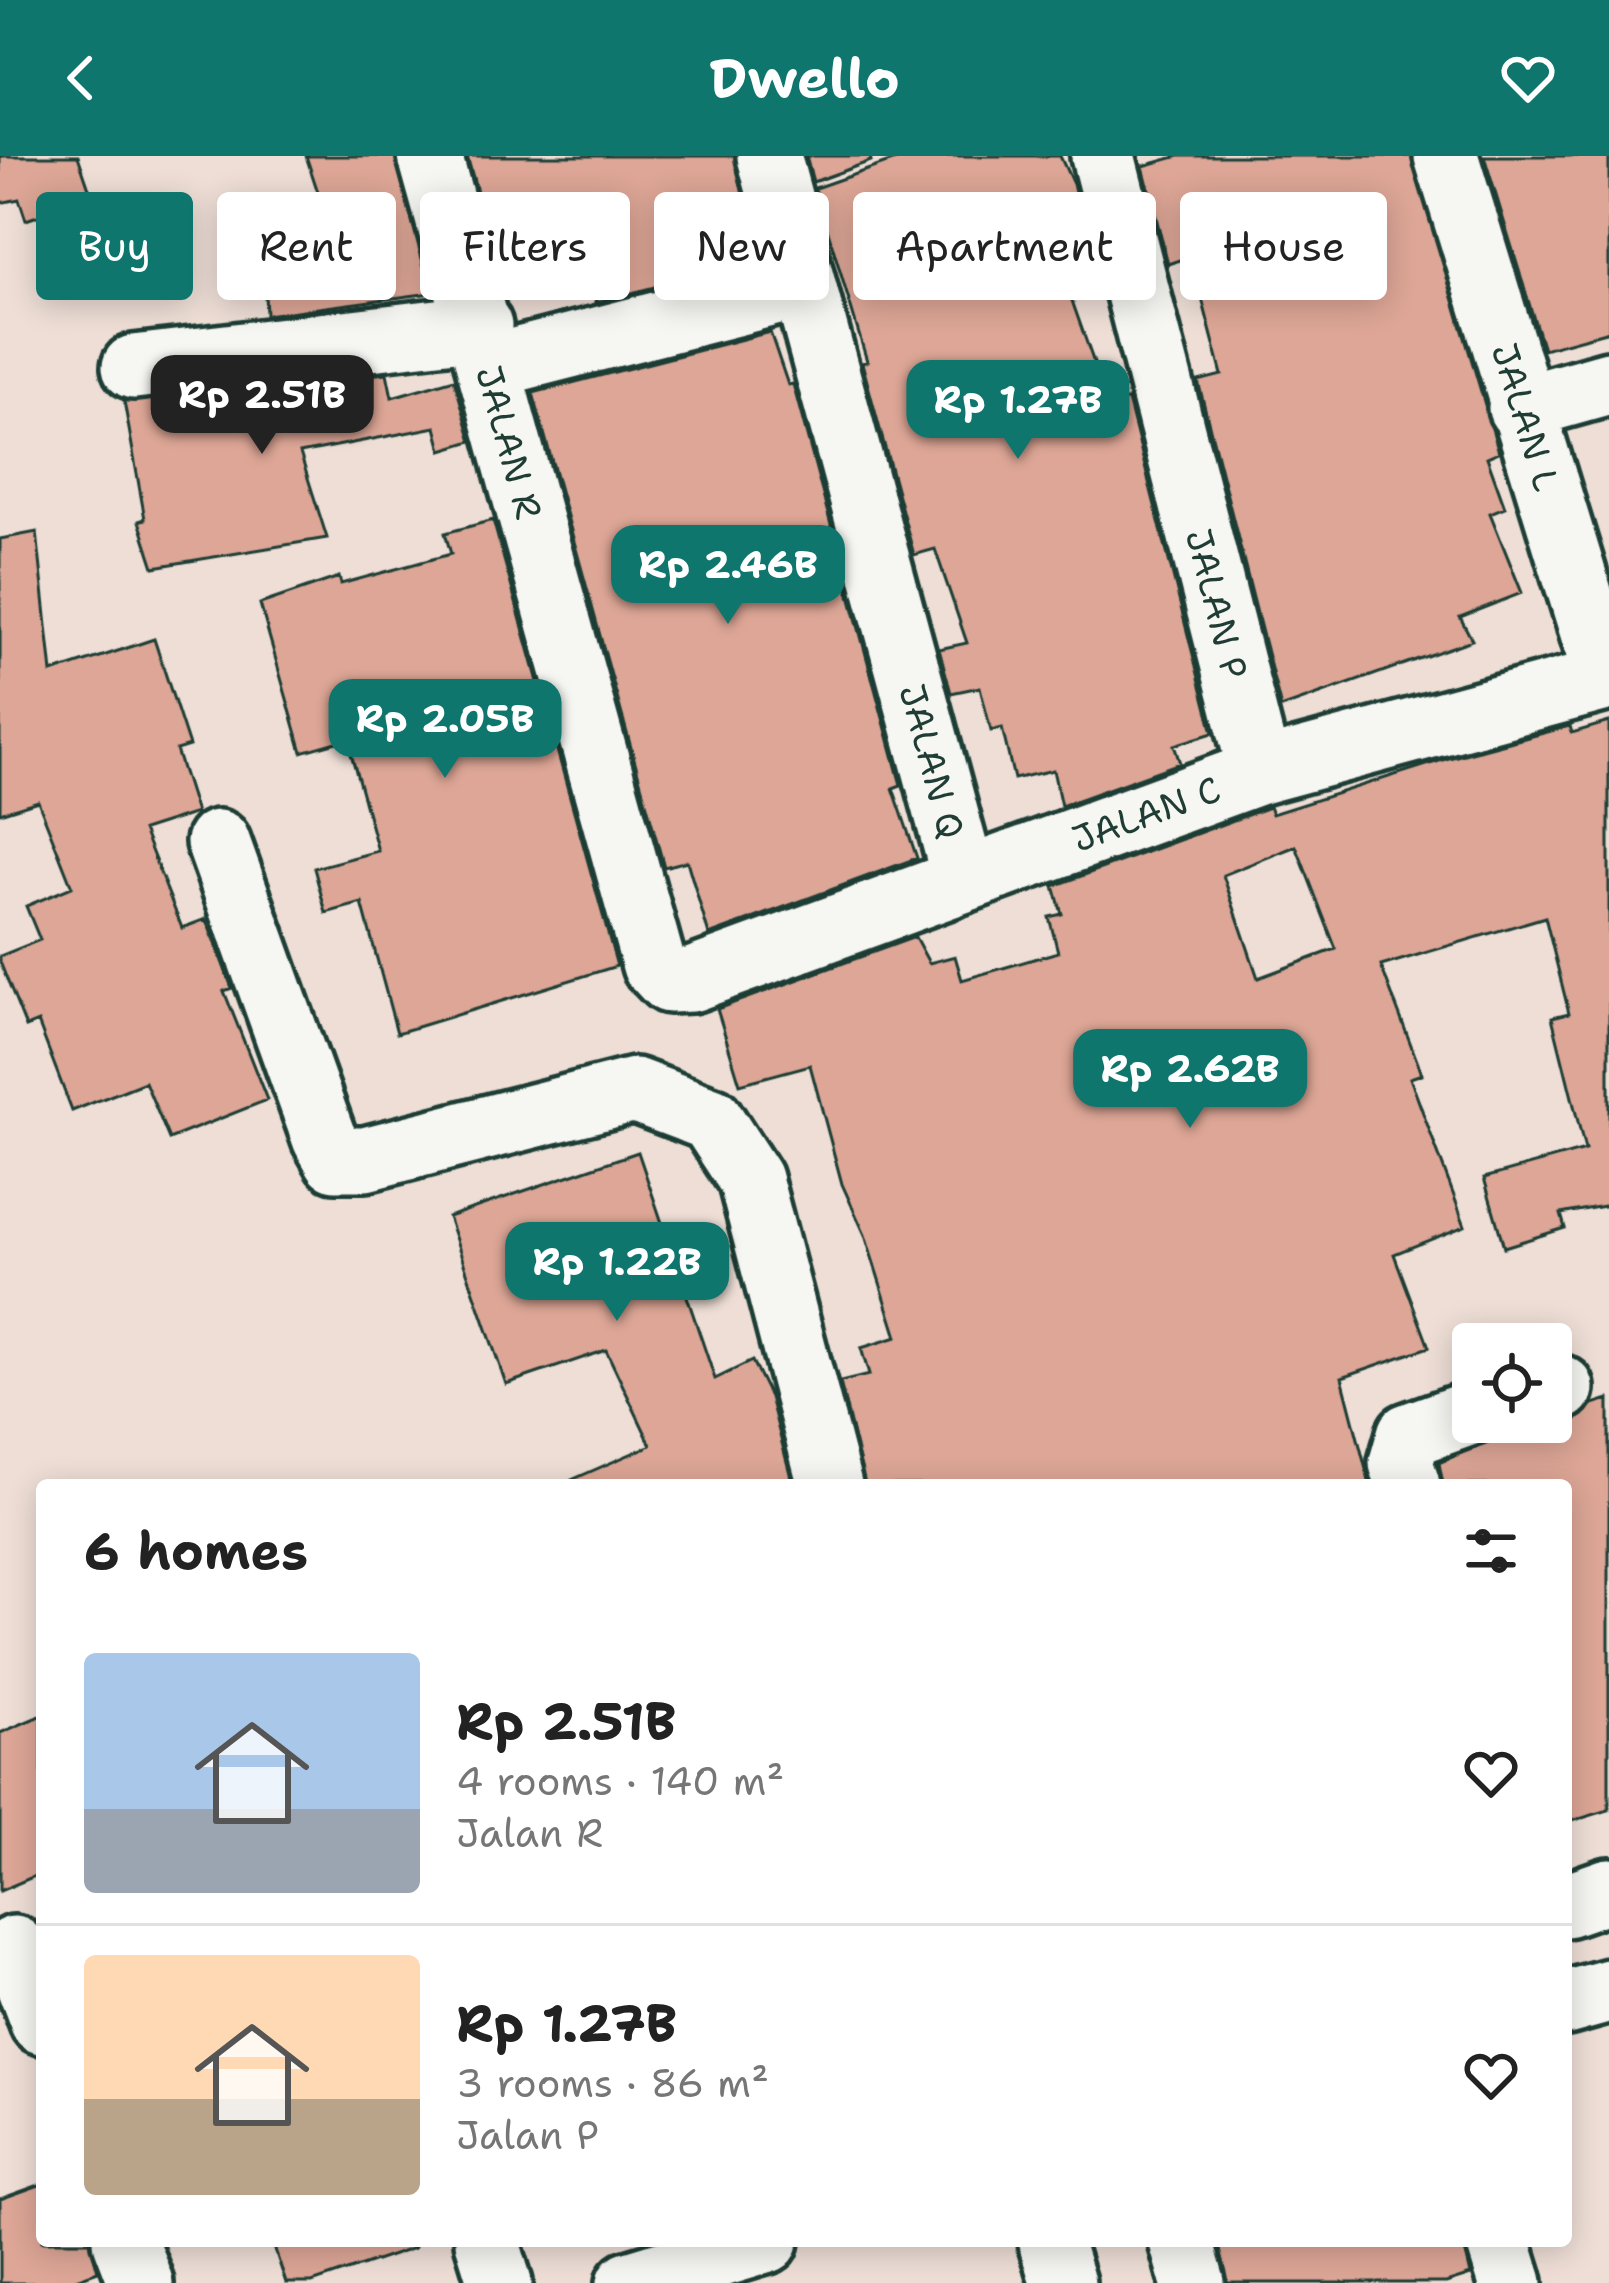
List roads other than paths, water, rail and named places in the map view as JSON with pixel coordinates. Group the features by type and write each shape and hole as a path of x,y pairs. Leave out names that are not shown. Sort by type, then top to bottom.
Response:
{"street":[{"name":"JALAN R","path":"430,156 654,965 669,981 691,980"},
{"name":"JALAN Q","path":"769,156 778,192"},
{"name":"JALAN P","path":"1102,156 1260,772"},
{"name":"JALAN L","path":"1446,156 1520,408 1608,678"},
{"path":"134,367 486,346 728,300"},
{"name":"JALAN Q","path":"805,300 964,879"},
{"path":"1520,408 1609,383"},
{"name":"JALAN C","path":"691,980 1260,772 1608,678"},
{"path":"218,842 336,1160 364,1159 634,1090 711,1119 750,1179 828,1479"},
{"path":"1406,1479 1401,1462 1409,1435 1452,1420"},
{"path":"1572,1903 1609,1890"},
{"path":"14,1948 36,2006"},
{"path":"1572,2001 1609,1991"},
{"path":"127,2247 141,2283"},
{"path":"490,2247 500,2283"},
{"path":"629,2283 747,2247"},
{"path":"1052,2247 1063,2283"},
{"path":"1183,2247 1193,2283"},
{"path":"1500,2247 1511,2283"}]}
